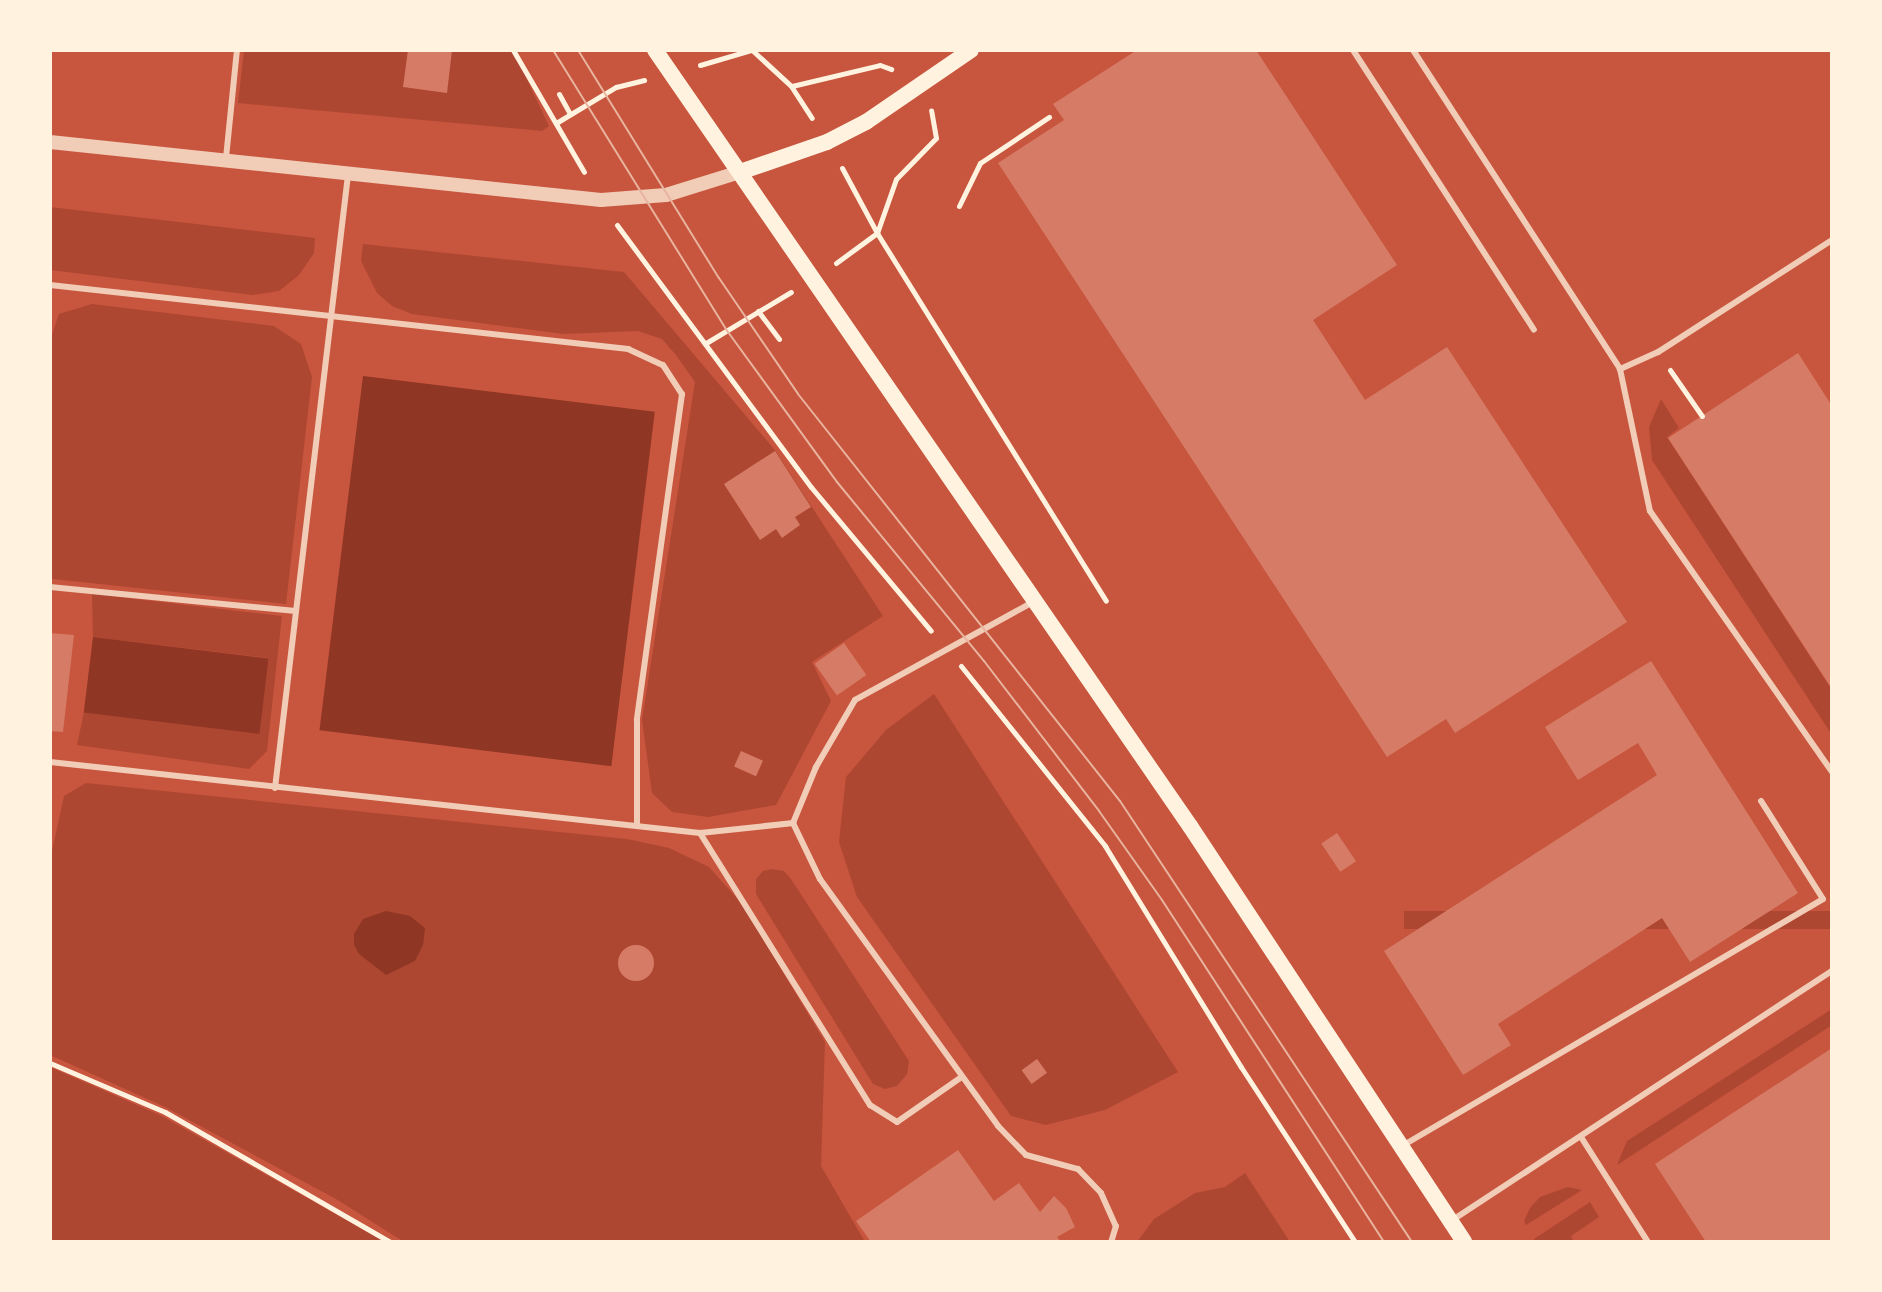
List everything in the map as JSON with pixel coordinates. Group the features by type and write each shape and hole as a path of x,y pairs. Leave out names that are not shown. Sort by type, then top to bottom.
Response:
{"main road":[{"path":"655,50 1037,600 1464,1242"},
{"path":"740,172 827,142 866,122 971,50"}],"street":[{"path":"50,142 601,200 655,197 740,172"}],"lane":[{"path":"225,162 237,50"},
{"path":"1353,50 1534,330"},
{"path":"1413,50 1620,369 1650,511 1832,772"},
{"path":"275,788 348,175"},
{"path":"1620,369 1658,352 1832,240"},
{"path":"50,285 628,349 663,365 682,394 637,720 637,826"},
{"path":"50,587 296,611"},
{"path":"1037,600 855,700 816,767 793,823 820,879 960,1078 998,1126 1026,1155 1078,1169 1101,1193 1116,1226 1111,1242"},
{"path":"50,762 700,833 793,823"},
{"path":"1400,1147 1823,899 1761,801"},
{"path":"700,833 870,1105 897,1122 960,1078"},
{"path":"1451,1221 1832,971"},
{"path":"1581,1137 1648,1242"}],"path":[{"path":"513,50 632,247 811,487 1105,846 1241,1067 1355,1242"},
{"path":"556,123 616,87 751,50"},
{"path":"559,94 570,115"},
{"path":"959,206 980,163 1049,117"},
{"path":"877,233 1106,601"},
{"path":"758,311 779,339"},
{"path":"1658,352 1702,416"},
{"path":"50,1063 165,1112 390,1242"}],"shaded area":[{"path":"244,50 513,50 549,126 542,131 238,103"},
{"path":"50,207 315,238 314,253 299,275 279,291 253,295 50,270"},
{"path":"363,244 624,272 774,449 883,616 812,662 831,701 776,805 708,817 672,812 652,793 642,720 695,382 676,355 662,339 638,331 564,334 412,314 392,306 377,293 361,261"},
{"path":"92,304 274,326 301,344 312,377 286,604 53,579 50,576 50,340 59,314"},
{"path":"363,376 655,412 611,766 319,730"},
{"path":"1661,399 1679,428 1667,437 1832,690 1832,735 1652,460 1649,427"},
{"path":"92,594 282,616 267,751 249,769 77,745 84,712 259,733 269,658 93,637"},
{"path":"93,637 269,659 259,734 84,712"},
{"path":"934,694 1178,1072 1105,1110 1046,1125 1011,1116 857,897 839,842 846,777 886,730"},
{"path":"86,783 627,839 669,848 709,867 742,904 825,1042 821,1166 865,1242 404,1242 336,1199 165,1107 50,1055 50,860 64,796"},
{"path":"763,871 784,871 791,879 909,1061 907,1074 897,1086 885,1089 873,1084 756,894 756,879"},
{"path":"386,911 410,916 425,928 423,945 415,961 386,975 359,954 354,945 354,934 363,919"},
{"path":"1404,911 1832,911 1832,929 1404,929"},
{"path":"1832,1009 1832,1025 1617,1165 1627,1141"},
{"path":"50,1067 162,1116 385,1242 50,1242"},
{"path":"1245,1173 1290,1242 1137,1242 1154,1219 1195,1193 1225,1187"},
{"path":"1568,1187 1582,1190 1526,1225 1524,1221 1530,1208 1540,1197"},
{"path":"1590,1202 1599,1217 1571,1236 1574,1242 1536,1242 1534,1239"}],"building":[{"path":"408,50 452,50 447,93 403,87"},
{"path":"1137,50 1256,50 1397,265 1313,320 1365,400 1447,347 1627,622 1455,733 1446,719 1387,757 998,163 1064,120 1053,104"},
{"path":"1798,353 1832,406 1832,689 1668,438"},
{"path":"775,451 811,507 795,517 800,525 782,538 776,529 760,540 724,484"},
{"path":"50,633 74,635 63,732 50,731"},
{"path":"844,643 866,675 837,696 815,664"},
{"path":"1651,661 1798,893 1690,962 1662,918 1498,1024 1511,1045 1463,1075 1384,951 1657,775 1638,743 1578,780 1545,727"},
{"path":"741,751 763,761 756,776 734,767"},
{"path":"1337,833 1356,861 1340,872 1321,844"},
{"path":"636,945 649,950 654,963 649,976 636,981 623,976 618,963 623,950"},
{"path":"1832,1048 1832,1242 1706,1242 1655,1164"},
{"path":"1037,1059 1047,1073 1032,1084 1022,1070"},
{"path":"958,1150 994,1201 1019,1183 1040,1212 1054,1196 1066,1208 1075,1227 1057,1237 1061,1242 871,1242 856,1221"}],"tram line":[{"path":"553,50 728,332 837,482 984,661 1099,811 1162,900 1384,1242"},
{"path":"578,50 719,278 798,394 1120,801 1412,1242"}]}
